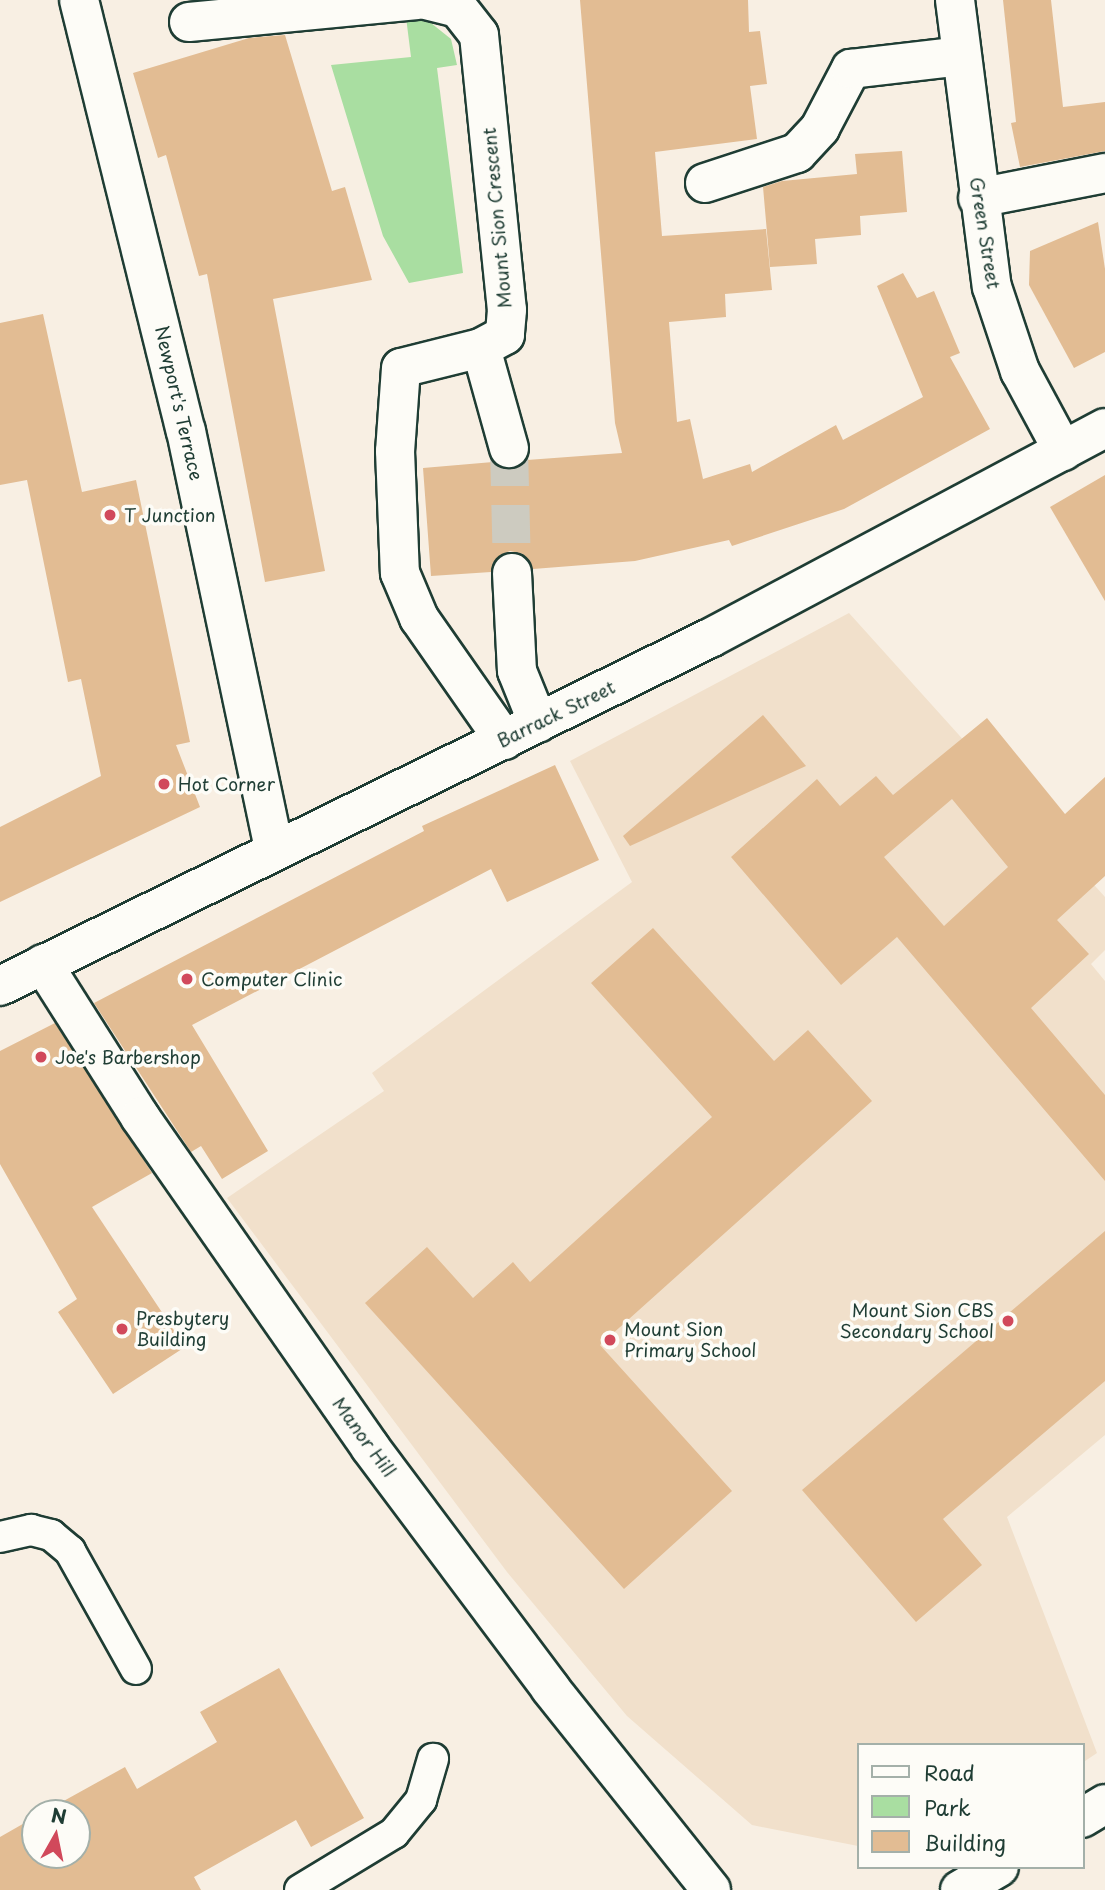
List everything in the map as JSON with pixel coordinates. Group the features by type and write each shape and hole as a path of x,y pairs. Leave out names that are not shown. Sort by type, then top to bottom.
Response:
{"street":[{"name":"Newport's Terrace","path":"79,0 183,419 274,850"},
{"path":"189,22 417,0"},
{"name":"Mount Sion Crescent","path":"426,0 458,8 479,35 508,310 505,335 481,348 401,369 395,451 400,573 419,618 504,740"},
{"name":"Green Street","path":"955,0 978,198 999,314 1020,371 1063,451"},
{"path":"705,183 797,153 820,128 851,69 961,56"},
{"path":"978,198 1105,173"},
{"path":"481,348 509,448"},
{"name":"Barrack Street","path":"0,986 504,740 874,554 1105,428"},
{"path":"512,573 517,671 538,723"},
{"name":"Manor Hill","path":"43,964 140,1117 346,1413 550,1688 711,1890"},
{"path":"1084,1817 1105,1804"},
{"path":"960,1890 996,1869"}],"lane":[{"path":"0,1537 31,1530 51,1535 70,1551 136,1669"},
{"path":"300,1890 394,1833 421,1800 433,1759"}],"shaded area":[{"path":"849,613 1105,897 1105,950 1091,964 1105,981 1105,1435 1007,1517 1097,1753 1084,1762 1084,1743 856,1743 856,1846 752,1825 627,1716 507,1572 227,1198 384,1091 372,1073 632,882 570,761"}],"green space":[{"path":"406,17 431,23 451,39 457,65 437,68 463,273 409,283 383,236 331,65 411,57"}],"building":[{"path":"580,0 748,0 749,32 760,31 767,84 750,86 757,139 655,152 662,236 766,229 772,290 725,294 726,317 669,322 677,422 690,419 703,479 750,464 752,472 836,425 843,440 923,397 877,286 903,273 917,298 934,291 960,353 950,357 990,429 844,509 732,546 729,540 635,561 533,569 523,554 510,551 500,555 491,572 431,576 423,468 493,462 514,469 527,460 622,453 615,423"},
{"path":"1003,0 1051,0 1063,107 1105,102 1105,151 1020,167 1011,123 1016,122"},
{"path":"285,35 332,191 345,187 372,280 273,299 325,571 265,582 207,274 199,276 166,155 158,158 133,73 249,38"},
{"path":"902,151 907,212 860,216 861,235 815,239 817,264 770,267 763,187 782,181 857,174 855,154"},
{"path":"1098,222 1105,269 1105,352 1074,368 1029,285 1030,251"},
{"path":"43,314 82,492 136,480 190,742 176,745 200,807 0,902 0,827 101,776 81,679 68,682 27,480 0,485 0,323"},
{"path":"1105,475 1105,601 1050,507"},
{"path":"763,715 806,766 630,846 623,836"},
{"path":"987,718 1065,814 1105,777 1105,876 1057,920 1089,954 1031,1008 1105,1095 1105,1181 897,937 841,985 731,857 817,779 840,806 876,776 893,795","holes":["952,799 1008,867 944,926 884,857"]},
{"path":"555,765 599,860 507,902 491,869 192,1025 268,1151 222,1179 201,1146 191,1152 94,1003 424,831 422,826"},
{"path":"653,928 774,1061 808,1030 872,1101 600,1345 732,1491 624,1589 365,1303 427,1247 473,1298 513,1262 530,1282 712,1117 591,983"},
{"path":"55,1023 152,1173 92,1207 185,1347 113,1394 58,1312 77,1299 0,1164 0,1051"},
{"path":"1105,1231 1105,1381 943,1519 982,1565 916,1622 802,1490"},
{"path":"279,1668 364,1818 311,1847 296,1820 194,1877 201,1890 0,1890 0,1837 21,1825 21,1869 91,1869 91,1799 67,1799 125,1767 137,1789 217,1742 200,1712"}],"tunnel":[{"path":"509,448 512,573"}],"place":[{"name":"T Junction","path":"110,515"},
{"name":"Hot Corner","path":"164,784"},
{"name":"Computer Clinic","path":"187,979"},
{"name":"Joe's Barbershop","path":"41,1057"},
{"name":"Mount Sion CBS Secondary School","path":"1008,1321"},
{"name":"Presbytery Building","path":"122,1329"},
{"name":"Mount Sion Primary School","path":"610,1340"}]}
